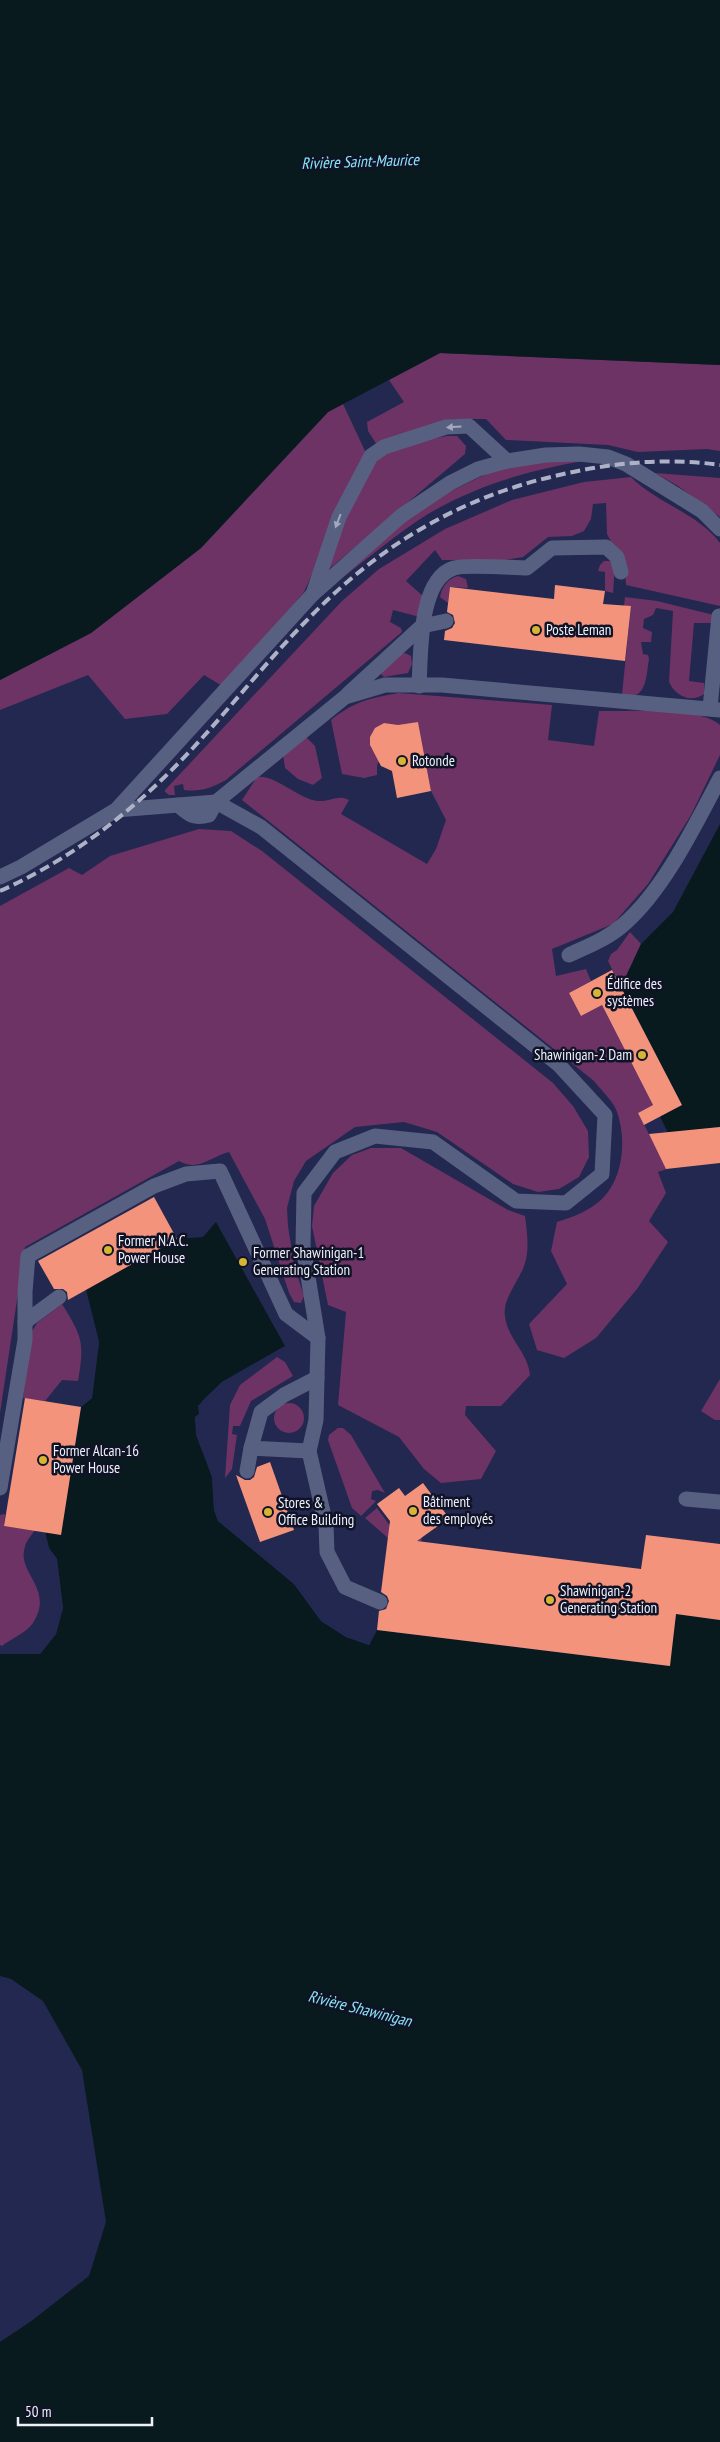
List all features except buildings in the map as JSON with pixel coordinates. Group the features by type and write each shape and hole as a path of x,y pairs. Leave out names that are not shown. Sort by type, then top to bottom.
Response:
{"street":[{"path":"312,595 339,518 371,456 384,447 446,427 469,426 507,461"},
{"path":"0,876 22,867 116,810 312,595 401,516 450,483 478,470 507,461 546,455 579,454 608,457 626,464 702,511 720,529"},
{"path":"419,686 422,626 436,580 455,568 527,568 552,548 606,547 617,557 621,572"},
{"path":"345,697 385,685 452,686 715,709 719,616"},
{"path":"216,802 345,697 422,626 446,620"},
{"path":"570,955 617,930 650,897 689,836 720,778"},
{"path":"116,810 216,802 261,827 559,1065 605,1116 602,1174 566,1203 516,1201 433,1142 375,1136 335,1152 304,1193 303,1246 318,1338 316,1420 309,1451 326,1525 327,1552 345,1587 380,1602"},
{"path":"0,1488 25,1340 25,1292 28,1256 97,1223 162,1183 186,1174 220,1171 286,1314 318,1338"},
{"path":"25,1322 58,1297"},
{"path":"247,1471 261,1412 284,1396 317,1378"},
{"path":"251,1448 309,1451"},
{"path":"686,1499 720,1502"}],"shaded area":[{"path":"440,353 720,365 720,451 707,449 638,452 608,445 506,440 486,419 453,419 377,445 368,431 367,422 404,402 389,380"},
{"path":"343,404 366,453 304,592 224,687 204,675 167,714 125,719 88,675 0,710 0,680 91,633 201,548 328,412"},
{"path":"447,436 457,436 466,446 465,454 329,569 328,558 373,460 386,448"},
{"path":"598,458 531,472 469,493 428,514 405,529 339,580 405,520 447,493 488,473 517,463"},
{"path":"655,473 720,478 720,517 678,486"},
{"path":"631,477 652,494 700,524 720,543 720,606 626,585 625,569 607,534 606,503 593,504 591,519 584,531 572,536 548,537 523,557 505,560 442,560 435,550 406,581 424,597 422,614 416,616 393,610 390,622 401,628 402,632 226,780 201,790 184,790 183,784 174,786 175,795 169,795 165,792 342,601 379,569 445,529 512,500 584,482"},
{"path":"604,561 610,561 615,564 613,593 605,591 605,572 598,571"},
{"path":"458,576 466,579 468,588 450,587 448,603 440,597 442,590 448,581"},
{"path":"625,597 657,601 714,615 712,623 694,623 689,681 704,683 704,694 693,698 684,697 675,691 669,682 673,611 656,608 653,615 644,619 643,628 652,632 651,642 641,642 643,654 648,655 649,659 644,686 636,695 622,694 631,607 624,606"},
{"path":"405,653 411,656 412,664 408,673 384,677 378,671 398,654"},
{"path":"399,693 552,705 548,740 594,746 599,711 680,712 710,719 720,725 720,755 691,815 648,884 613,924 552,949 556,976 586,969 591,981 569,993 581,1016 602,1005 653,1105 638,1113 667,1169 658,1172 666,1193 649,1221 668,1242 637,1289 596,1338 564,1358 537,1350 529,1324 567,1284 551,1251 557,1222 581,1213 602,1199 615,1180 619,1170 622,1134 615,1108 594,1081 242,800 257,777 271,779 303,796 318,801 345,798 349,800 341,814 427,864 436,849 446,820 431,791 418,722 401,726 384,723 375,730 370,744 375,753 381,757 377,765 377,775 364,778 342,774 331,720 355,704"},
{"path":"305,736 315,746 322,778 313,785 298,779 285,768 283,754"},
{"path":"199,829 231,831 262,851 553,1083 573,1106 588,1131 589,1157 579,1177 559,1189 538,1192 513,1184 437,1132 404,1122 355,1127 306,1161 294,1181 287,1208 288,1226 294,1265 304,1296 301,1303 294,1302 289,1293 265,1219 229,1152 204,1163 192,1165 179,1161 25,1247 0,1413 0,906 69,868 82,875 110,856"},
{"path":"630,932 641,944 621,987 608,961 611,954 617,950"},
{"path":"371,1148 401,1148 508,1210 525,1216 528,1241 526,1260 522,1272 508,1297 505,1316 509,1331 526,1359 530,1375 501,1406 466,1406 465,1415 496,1451 481,1479 441,1483 424,1469 399,1437 338,1405 346,1312 328,1305 312,1226 314,1206 333,1173 352,1155"},
{"path":"62,1304 78,1332 80,1340 81,1357 78,1381 62,1380 45,1401 23,1398 31,1333 37,1323"},
{"path":"277,1357 285,1362 293,1376 251,1401 240,1426 233,1426 232,1434 237,1435 232,1469 225,1478 230,1405 240,1385"},
{"path":"720,1379 720,1420 715,1420 701,1411"},
{"path":"289,1403 300,1407 304,1418 300,1429 289,1433 278,1429 274,1418 278,1407"},
{"path":"338,1428 343,1428 351,1435 385,1493 378,1490 372,1491 371,1499 376,1501 361,1516 352,1508 328,1440 329,1435"},
{"path":"377,1508 393,1530 422,1536 421,1542 388,1538 365,1518"},
{"path":"5,1514 4,1526 35,1530 26,1543 24,1556 26,1565 38,1590 40,1600 39,1611 33,1623 2,1646 0,1645 0,1515"}],"water":[{"name":"Rivière Saint-Maurice","path":"0,0 720,0 720,365 440,353 328,412 201,548 91,633 0,680"},
{"path":"720,824 720,1127 668,1133 660,1116 682,1105 621,987 641,944 673,912"},
{"name":"Rivière Shawinigan","path":"216,1222 285,1346 222,1382 202,1401 199,1414 195,1417 200,1446 204,1452 212,1477 214,1510 218,1521 294,1584 321,1621 346,1637 369,1645 377,1630 669,1666 676,1614 720,1620 720,2442 0,2442 0,2342 30,2322 89,2276 106,2222 82,2070 43,2001 11,1979 0,1976 0,1654 40,1654 56,1634 63,1608 57,1559 49,1548 45,1532 61,1534 81,1407 92,1398 99,1342 86,1290 177,1239 203,1237"}],"pier":[{"path":"86,1290 99,1342 92,1398 81,1407 79,1405 89,1397 96,1343 84,1291"},
{"path":"285,1346 281,1351 224,1384 201,1408 202,1415 198,1418 199,1435 207,1451 214,1477 216,1509 220,1519 296,1582 323,1619 347,1635 368,1642 374,1629 377,1630 369,1645 346,1637 321,1621 294,1584 218,1521 214,1510 212,1477 196,1435 195,1417 199,1414 198,1406 222,1382"},
{"path":"42,1532 45,1532 49,1548 57,1559 63,1608 56,1634 40,1654 0,1654 0,1652 38,1651 54,1633 61,1607 55,1560 46,1549"}],"railway":[{"path":"0,891 27,878 79,847 127,811 171,771 281,648 338,590 394,546 423,528 454,511 486,497 520,485 575,471 616,465 658,462 720,465"}],"place":[{"name":"Poste Leman","path":"536,630"},
{"name":"Rotonde","path":"402,761"},
{"name":"Édifice des systèmes","path":"597,993"},
{"name":"Shawinigan-2 Dam","path":"642,1055"},
{"name":"Former N.A.C. Power House","path":"108,1250"},
{"name":"Former Shawinigan-1 Generating Station","path":"243,1262"},
{"name":"Former Alcan-16 Power House","path":"43,1460"},
{"name":"Bâtiment des employés","path":"413,1511"},
{"name":"Stores & Office Building","path":"268,1512"},
{"name":"Shawinigan-2 Generating Station","path":"550,1600"}]}
